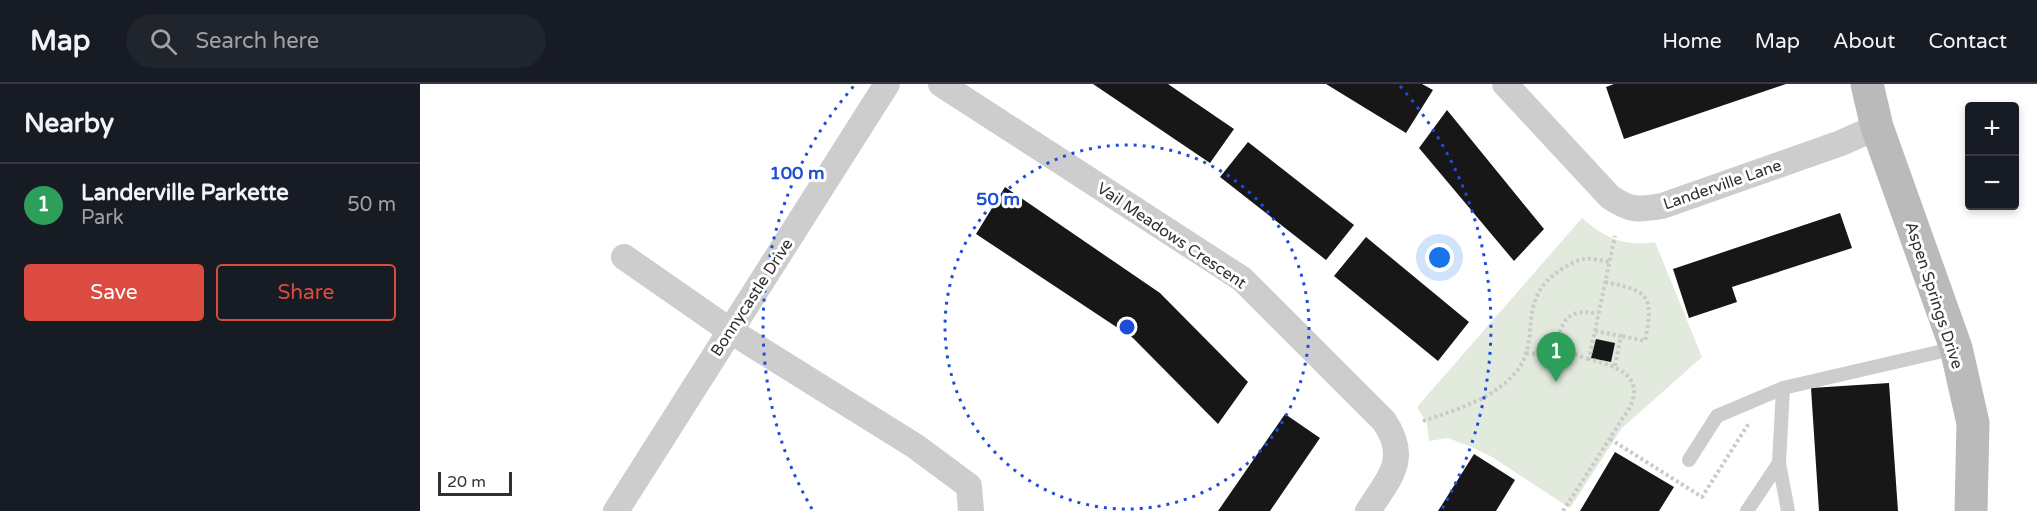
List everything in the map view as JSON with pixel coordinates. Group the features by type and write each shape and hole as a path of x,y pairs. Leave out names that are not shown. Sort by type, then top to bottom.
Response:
{"street":[{"name":"Bonnycastle Drive","path":"616,511 887,84"},
{"name":"Vail Meadows Crescent","path":"941,84 1242,279 1384,421 1393,435 1397,448 1395,466 1368,511"},
{"name":"Landerville Lane","path":"1505,84 1610,198 1626,208 1642,210 1673,202 1841,143 1878,127"},
{"name":"Aspen Springs Drive","path":"1867,84 1878,127 1956,348 1973,423 1971,511"},
{"path":"624,257 729,330 915,446 969,486 971,511"}],"lane":[{"path":"1689,460 1717,416 1783,388 1956,348"},
{"path":"1783,388 1779,463 1788,511"},
{"path":"1747,511 1779,463"}],"path":[{"path":"1589,359 1615,236"},
{"path":"1423,421 1488,395 1516,372 1526,353 1533,304 1539,290 1548,279 1582,259 1592,258 1609,262"},
{"path":"1595,331 1645,341 1650,315 1649,307 1642,295 1636,290 1605,282"},
{"path":"1563,511 1635,396 1634,386 1624,372 1615,366 1570,352 1564,346 1560,332 1566,319 1584,311 1598,314"},
{"path":"1615,366 1622,336"},
{"path":"1526,353 1557,355 1570,352"}],"shaded area":[{"path":"1582,218 1598,231 1615,239 1634,243 1655,242 1702,357 1622,428 1570,508 1492,457 1474,448 1448,438 1429,441 1427,423 1417,407"}],"building":[{"path":"1093,84 1168,84 1234,129 1210,163"},
{"path":"1326,84 1422,84 1433,90 1406,133"},
{"path":"1614,84 1786,84 1624,139 1606,87"},
{"path":"1447,110 1544,229 1514,261 1419,148"},
{"path":"1248,142 1354,225 1326,260 1220,177"},
{"path":"1005,187 1160,293 1248,382 1218,424 1133,338 976,234"},
{"path":"1840,213 1852,248 1732,287 1737,302 1689,318 1673,269"},
{"path":"1366,237 1469,322 1438,361 1334,276"},
{"path":"1596,339 1615,343 1611,362 1591,358"},
{"path":"1889,383 1898,511 1819,511 1811,388"},
{"path":"1285,414 1320,438 1270,511 1218,511"},
{"path":"1615,452 1674,487 1659,511 1580,511"},
{"path":"1474,454 1515,480 1496,511 1438,511"}],"place":[{"name":"Landerville Parkette","path":"1556,382"}]}
